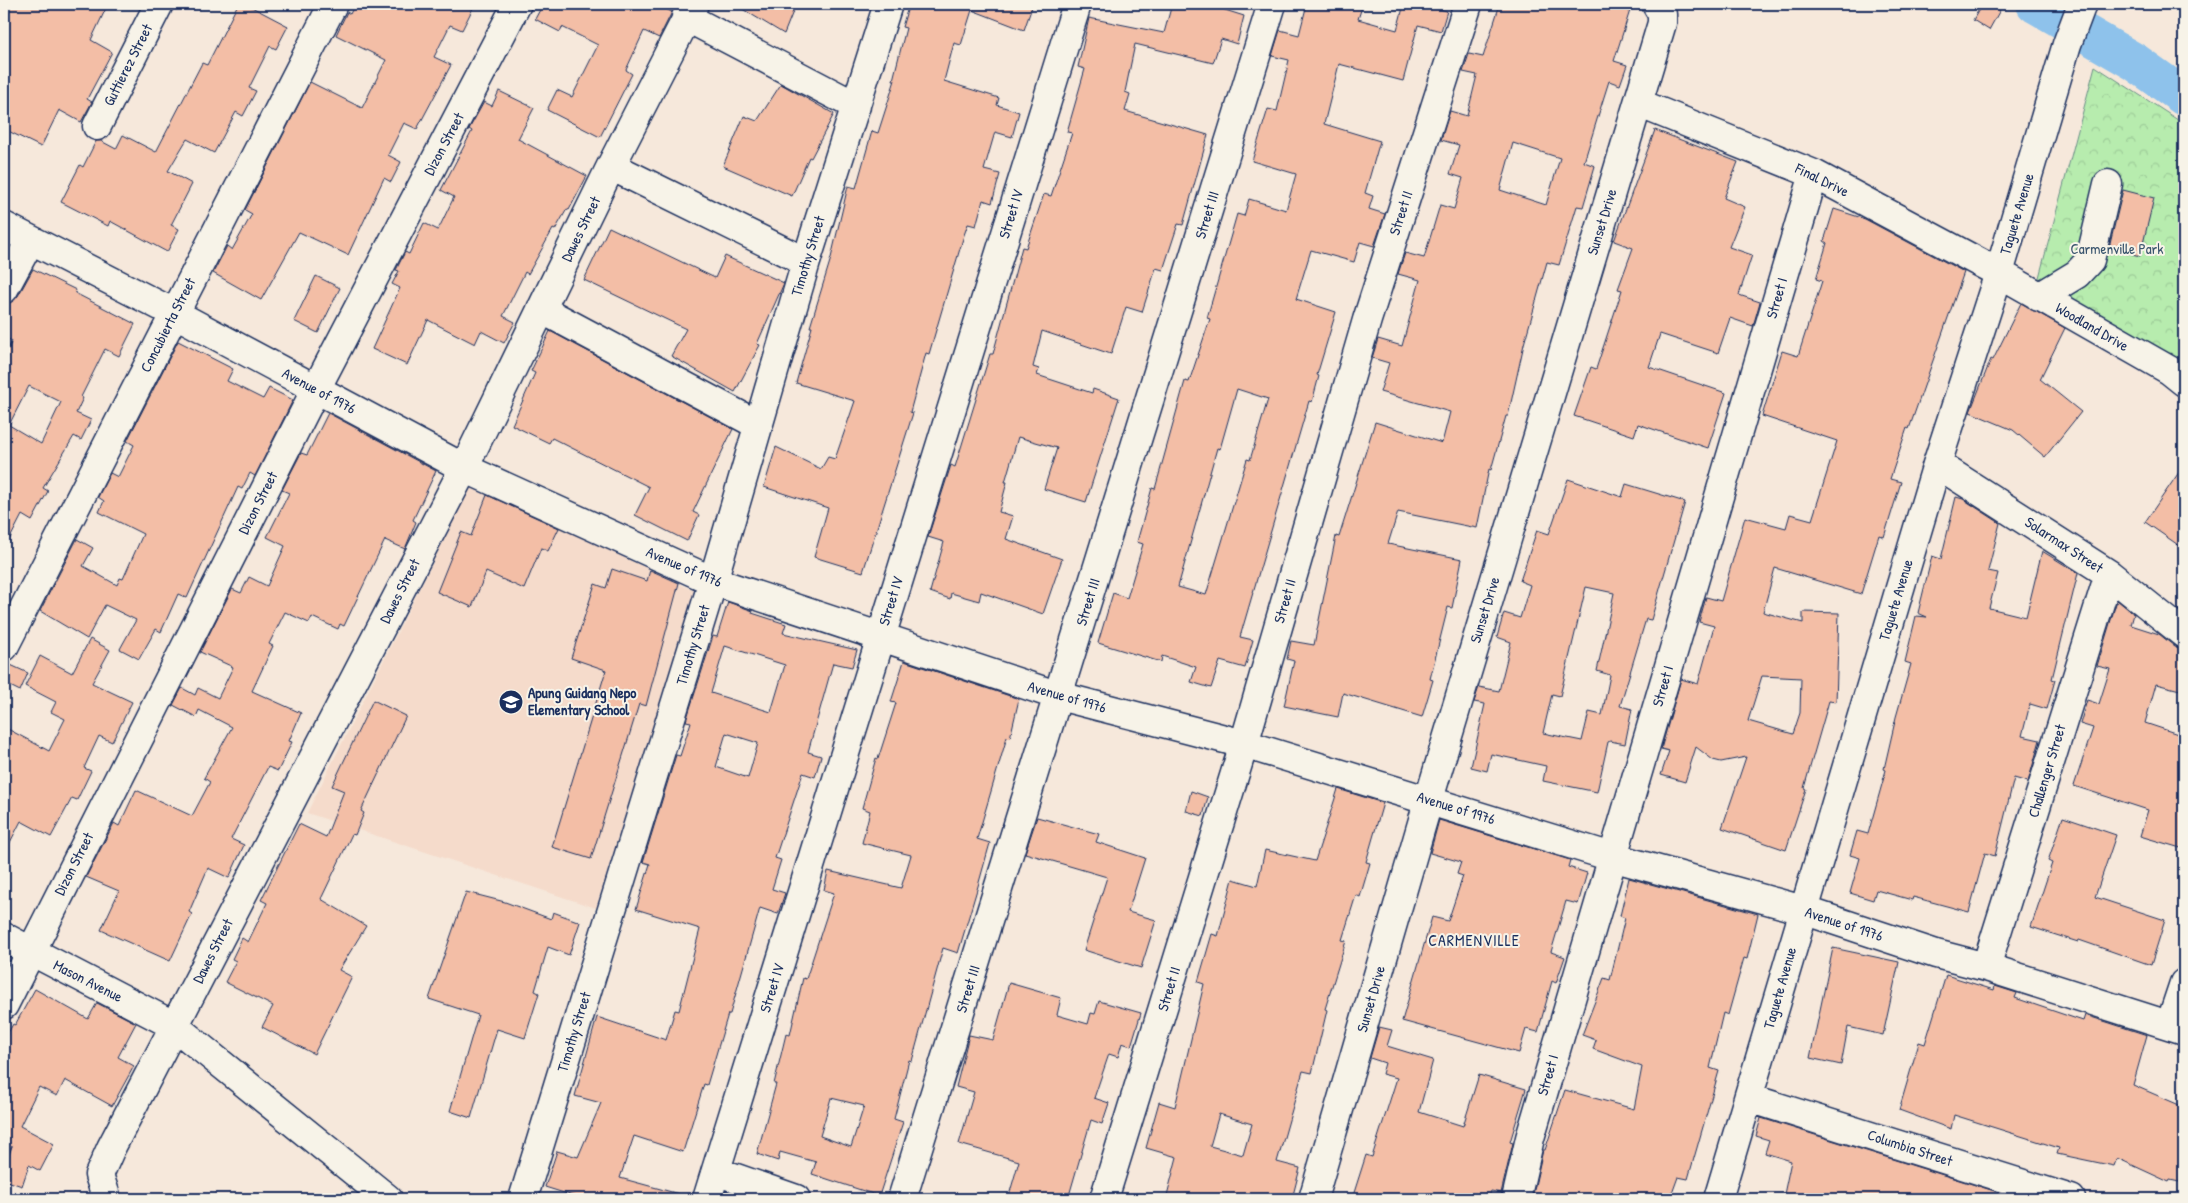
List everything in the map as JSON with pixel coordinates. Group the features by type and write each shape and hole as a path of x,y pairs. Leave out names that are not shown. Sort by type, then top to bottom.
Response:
{"street":[{"name":"Guttierez Street","path":"97,126 158,4"},
{"name":"Concubierta Street","path":"4,647 333,4"},
{"name":"Dizon Street","path":"4,1006 30,951 316,389 517,4"},
{"name":"Timothy Street","path":"523,1199 713,580 806,262 888,4"},
{"name":"Street IV","path":"707,1199 1077,4"},
{"name":"Street III","path":"902,1199 1272,4"},
{"name":"Street II","path":"1104,1199 1244,744 1367,320 1468,4"},
{"path":"690,10 856,106"},
{"name":"Dawes Street","path":"103,1187 111,1148 173,1025 464,468 611,166 690,10"},
{"name":"Taguete Avenue","path":"1718,1199 1938,464 2000,272 2067,44 2080,12"},
{"name":"Sunset Drive","path":"1313,1199 1429,799 1638,103 1659,13"},
{"name":"Final Drive","path":"1638,103 1814,174 2000,272"},
{"path":"611,166 806,262"},
{"name":"Street I","path":"1516,1199 1530,1138 1814,174"},
{"path":"2039,296 2078,274 2090,260 2108,184"},
{"name":"Avenue of 1976","path":"4,226 30,241 174,313 464,468 713,580 1059,696 1244,744 1429,799 1612,857 1803,910 1936,954 1986,967 2177,1027"},
{"path":"4,290 30,241"},
{"name":"Woodland Drive","path":"2000,272 2169,370 2184,382"},
{"path":"542,309 758,425"},
{"name":"Solarmax Street","path":"1938,464 2108,574 2184,634"},
{"name":"Challenger Street","path":"1986,967 2108,574"},
{"name":"Mason Avenue","path":"4,937 173,1025 388,1199"},
{"path":"2177,1027 2184,983"},
{"name":"Columbia Street","path":"1749,1098 2071,1199"},
{"path":"716,1171 796,1199"}],"shaded area":[{"name":"Apung Guidang Nepo Elementary School","path":"472,484 694,591 596,908 307,813"}],"green space":[{"name":"Carmenville Park","path":"2095,66 2184,124 2184,365 2037,285"}],"building":[{"path":"4,4 108,4 91,40 112,52 87,99 92,102 81,122 59,110 41,147 4,129"},
{"path":"238,4 246,4 288,26 276,49 270,46 249,88 256,91 243,116 236,112 214,153 187,139 168,171 192,184 171,225 179,229 167,252 110,221 108,226 61,202 80,165 83,167 96,141 101,141 116,149 123,135 156,152 202,63 207,65"},
{"path":"355,4 475,4 462,30 450,25 434,57 451,65 417,129 404,123 388,155 401,162 391,182 384,178 348,255 299,232 261,300 213,273 227,246 232,250 252,214 245,210 310,82 362,108 386,60 336,35 347,12 350,14"},
{"path":"543,4 655,4 672,12 659,38 644,31 626,70 632,74 600,137 547,110 557,90 572,97 598,45 562,27 560,32 535,19"},
{"path":"734,4 796,4 784,34"},
{"path":"909,4 1033,4 1024,30 972,10 961,45 954,43 944,81 999,98 997,105 1019,112 1012,137 995,132 984,170 1000,174 992,203 983,200 976,226 968,224 964,235 929,354 926,353 910,412 913,413 863,572 814,557 828,508 764,487 776,447 821,469 828,457 835,459 855,401 796,383 812,327 810,327 831,258 848,186 856,188 872,131 878,133 895,80 893,80 906,28 902,27"},
{"path":"1172,4 1206,4 1244,16 1237,44 1221,39 1213,63 1135,44 1125,92 1130,94 1125,111 1208,135 1183,225 1178,224 1163,270 1156,268 1142,312 1126,307 1111,354 1042,331 1033,367 1039,369 1037,375 1092,393 1093,389 1119,398 1086,502 1044,489 1057,448 1018,437 1005,482 1007,482 999,512 1013,516 1006,539 1062,559 1043,614 981,592 979,601 951,593 950,599 930,592 944,542 928,537 951,465 955,467 990,354 993,354 1022,247 1026,248 1044,194 1051,196 1072,133 1067,132 1085,69 1078,67 1089,18 1164,33"},
{"path":"1307,4 1363,4 1358,19 1397,30 1404,4 1433,4 1432,7 1447,11 1441,31 1418,25 1403,81 1339,64 1324,124 1380,141 1365,193 1373,196 1369,209 1385,214 1374,246 1360,242 1354,262 1311,250 1296,299 1336,312 1317,375 1319,376 1312,402 1309,401 1240,637 1253,640 1245,668 1220,661 1211,688 1191,682 1196,667 1162,656 1161,662 1098,643 1113,593 1127,598 1143,544 1137,542 1152,488 1155,489 1185,381 1189,382 1210,319 1207,318 1237,214 1244,216 1249,199 1286,210 1296,174 1252,161 1268,109 1277,111 1289,60 1272,56 1280,30 1299,35","holes":["1237,389 1268,399 1250,460 1247,459 1206,595 1178,587 1217,448 1220,449"]},
{"path":"1500,4 1632,4 1614,61 1627,65 1620,85 1609,81 1603,100 1584,162 1595,166 1583,207 1577,206 1559,265 1547,262 1524,344 1508,416 1506,416 1491,470 1489,469 1477,528 1398,512 1388,544 1462,559 1452,608 1448,607 1430,679 1433,680 1422,717 1343,693 1338,717 1284,706 1294,661 1287,659 1291,641 1314,645 1336,536 1339,537 1375,422 1442,443 1450,412 1380,392 1389,363 1372,358 1378,339 1402,346 1420,280 1398,274 1405,253 1424,258 1440,205 1454,209 1463,178 1450,174 1459,145 1441,140 1450,111 1467,116 1477,75 1463,72 1469,54 1483,57","holes":["1513,143 1560,158 1546,205 1500,190"]},
{"path":"1982,4 1989,4 2000,10 1989,30 1973,20"},
{"path":"781,84 834,114 811,158 809,157 792,196 723,166 744,116 757,121"},
{"path":"499,91 534,108 518,139 587,176 569,210 567,209 555,230 553,229 528,274 525,272 503,316 515,322 504,343 481,331 475,344 428,320 407,365 372,349 400,288 392,284 399,271 396,270 405,252 409,254 424,223 438,230 454,197 441,190 472,131 469,129 484,102 492,106"},
{"path":"1655,130 1738,162 1724,198 1745,207 1729,247 1752,255 1739,295 1760,302 1753,326 1730,318 1718,353 1660,334 1649,367 1726,393 1708,448 1638,424 1634,436 1574,416 1591,367 1596,369 1622,290 1618,289 1633,248 1614,241"},
{"path":"2123,190 2154,198 2140,256 2109,248"},
{"path":"1834,209 1865,219 1964,272 1890,479 1901,482 1884,537 1879,535 1861,594 1775,568 1763,612 1803,623 1803,612 1839,613 1836,702 1829,701 1804,788 1806,789 1786,850 1722,828 1746,757 1721,762 1713,760 1696,747 1685,782 1661,775 1669,751 1661,749 1681,679 1698,684 1714,626 1699,622 1706,597 1721,601 1745,517 1786,528 1790,514 1812,520 1837,441 1762,416 1782,351 1798,356 1822,281 1816,279 1827,243 1824,241","holes":["1762,676 1801,678 1800,713 1793,734 1748,721"]},
{"path":"609,227 715,278 725,256 784,283 757,344 760,345 735,392 671,356 686,329 584,280"},
{"path":"33,269 76,290 75,293 135,324 119,356 105,349 81,397 83,398 76,413 91,420 81,440 74,436 43,488 48,491 32,521 22,515 4,550 4,357 12,341 4,337 4,313 9,303 18,296","holes":["29,386 61,402 41,444 9,425"]},
{"path":"316,276 340,288 318,333 294,321"},
{"path":"2021,303 2065,328 2040,379 2081,412 2045,457 2013,430 1970,412 1991,359 1993,360"},
{"path":"550,331 733,429 693,512 699,515 687,541 635,515 649,487 552,438 549,443 512,425 535,373 531,371"},
{"path":"178,341 233,369 227,381 263,399 269,388 293,400 255,476 250,473 242,489 238,487 187,598 178,594 161,632 156,629 139,659 120,649 136,620 105,605 87,639 40,611 77,539 93,548 83,566 117,585 120,578 123,579 143,534 99,512 104,501 98,497 110,473 118,477 134,445 127,441"},
{"path":"328,413 436,471 413,520 416,522 405,549 385,540 344,626 340,624 338,629 312,617 309,623 285,612 269,644 273,646 252,691 301,713 289,741 292,742 278,771 268,767 231,839 244,845 229,878 208,868 189,912 192,914 170,961 101,930 119,891 86,877 114,823 119,826 136,790 192,816 210,782 204,778 232,727 199,710 196,717 173,705 182,688 195,695 198,688 218,698 233,667 200,652 232,589 241,593 249,577 267,586 285,546 267,537 289,493 282,490 301,453 307,455"},
{"path":"2184,465 2184,549 2145,522"},
{"path":"1568,479 1622,497 1626,484 1685,502 1651,620 1646,619 1620,706 1632,709 1625,744 1608,742 1597,792 1543,781 1546,766 1491,754 1487,771 1471,767 1485,704 1474,702 1479,687 1499,691 1511,642 1497,637 1504,613 1520,618 1530,585 1520,581 1537,530 1549,534","holes":["1586,587 1614,593 1597,671 1610,675 1602,715 1589,712 1582,741 1543,733 1552,694 1560,696"]},
{"path":"487,495 559,528 548,551 541,548 524,589 486,572 472,607 437,592 461,532 471,536"},
{"path":"1956,497 1963,499 2000,523 1988,571 1998,573 1989,608 2026,617 2042,551 2078,573 2052,679 2055,680 2047,709 2030,704 2022,736 2040,740 2028,782 2014,778 1995,856 1985,853 1969,912 1913,897 1912,900 1876,890 1873,900 1850,893 1860,858 1850,855 1857,831 1868,834 1886,770 1884,769 1896,717 1911,664 1905,662 1916,616 1927,617 1918,613 1932,556 1941,559"},
{"path":"612,569 647,581 650,570 679,583 646,706 639,704 591,859 552,847 606,670 571,658 595,584 606,588"},
{"path":"2117,600 2134,614 2131,625 2159,634 2174,646 2184,649 2184,691 2156,684 2145,723 2184,736 2184,849 2140,836 2148,810 2074,786 2093,728 2080,724 2087,700 2099,704 2110,669 2097,666"},
{"path":"728,602 753,611 752,613 786,624 783,633 857,650 852,667 833,663 808,752 821,756 815,777 803,773 775,858 781,860 772,889 785,893 778,914 760,908 730,1014 728,1014 707,1085 704,1084 683,1152 634,1136 620,1178 679,1194 678,1199 583,1199 545,1187 557,1151 578,1157 601,1103 575,1096 597,1017 666,1040 675,1010 679,1011 700,929 636,909 650,864 643,862 676,755 680,756 691,722 686,721 713,636 717,637","holes":["725,646 785,665 771,712 711,693","726,733 758,743 748,778 716,767"]},
{"path":"90,639 110,650 92,683 132,702 112,742 99,736 84,768 91,771 77,800 72,798 51,837 21,821 4,854 4,727 49,751 65,719 51,712 56,702 25,686 40,656 72,673"},
{"path":"904,661 1019,699 1010,738 1007,737 977,839 990,843 978,886 958,953 943,948 912,1061 909,1060 894,1119 903,1122 879,1196 812,1174 816,1162 780,1152 778,1161 757,1154 776,1084 774,1084 786,1034 790,1035 803,978 806,979 834,893 824,890 828,871 901,888 911,855 862,843 870,811 862,808 876,758 878,759 896,703 891,702","holes":["831,1098 864,1106 851,1147 820,1136"]},
{"path":"4,662 28,673 20,691 4,683"},
{"path":"373,700 406,716 361,811 364,813 355,835 352,834 321,899 366,926 339,970 352,977 314,1054 262,1027 273,1006 225,982 236,961 232,959 242,938 248,942 267,903 261,900 299,824 326,837 344,791 332,786"},
{"path":"1338,789 1383,803 1366,862 1370,863 1360,897 1356,895 1342,940 1346,941 1325,1009 1327,1010 1312,1073 1303,1071 1277,1162 1300,1168 1292,1199 1166,1199 1177,1157 1146,1148 1159,1102 1175,1107 1204,984 1198,982 1212,934 1218,936 1233,879 1257,886 1265,850 1315,861","holes":["1219,1114 1252,1124 1243,1155 1210,1146"]},
{"path":"1191,791 1208,797 1203,816 1186,811"},
{"path":"1037,817 1099,834 1096,842 1145,858 1128,912 1156,920 1141,968 1084,950 1107,877 1025,853"},
{"path":"2063,817 2116,835 2095,897 2165,920 2151,965 2079,940 2078,942 2031,927 2052,863 2048,861"},
{"path":"1439,820 1570,860 1568,867 1587,873 1578,904 1566,901 1551,952 1565,957 1556,983 1552,981 1538,1032 1526,1029 1519,1053 1402,1021 1432,917 1448,921 1463,876 1457,874 1461,862 1430,853"},
{"path":"1629,878 1758,914 1747,959 1744,958 1728,1015 1723,1013 1710,1068 1719,1071 1688,1179 1678,1177 1670,1199 1532,1199 1543,1150 1545,1150 1565,1090 1634,1109 1642,1067 1593,1049 1596,1040 1582,1035 1604,978 1610,980 1625,918 1620,916"},
{"path":"466,892 505,902 551,919 553,912 580,922 569,955 548,947 535,991 539,993 525,1038 497,1029 471,1118 450,1111 478,1015 429,999"},
{"path":"1833,948 1899,962 1883,1035 1848,1027 1841,1065 1810,1058"},
{"path":"1946,975 1994,990 1995,986 2017,993 2015,998 2083,1021 2085,1015 2147,1035 2133,1085 2184,1107 2184,1183 2170,1180 2169,1182 2117,1158 2114,1166 2057,1154 2059,1148 1954,1115 1951,1129 1899,1110 1919,1042 1925,1044"},
{"path":"1009,983 1061,998 1057,1015 1088,1024 1091,1013 1095,1014 1099,1001 1141,1013 1131,1046 1122,1043 1118,1057 1109,1054 1094,1098 1109,1103 1102,1124 1091,1120 1068,1199 1008,1199 1019,1161 959,1144 974,1092 956,1087 969,1035 993,1040"},
{"path":"35,989 88,1019 97,1003 136,1023 118,1057 134,1066 112,1106 65,1080 57,1096 39,1087 20,1126 54,1144 40,1171 29,1165 22,1186 4,1180 4,1171 12,1146 4,1161 4,1040 13,1024 15,1025"},
{"path":"1379,1027 1392,1030 1387,1046 1433,1060 1419,1112 1463,1126 1479,1075 1526,1089 1510,1142 1513,1143 1501,1193 1491,1191 1488,1199 1352,1199 1366,1155 1372,1157 1397,1078 1382,1074 1385,1063 1370,1058"},
{"path":"1761,1118 2020,1199 1783,1199 1791,1161 1765,1153 1769,1140 1756,1136"}],"waterway":[{"path":"2035,4 2135,62 2184,97"}],"place":[{"name":"Apung Guidang Nepo Elementary School","path":"511,702"}],"district":[{"name":"CARMENVILLE","path":"1474,940"}]}
